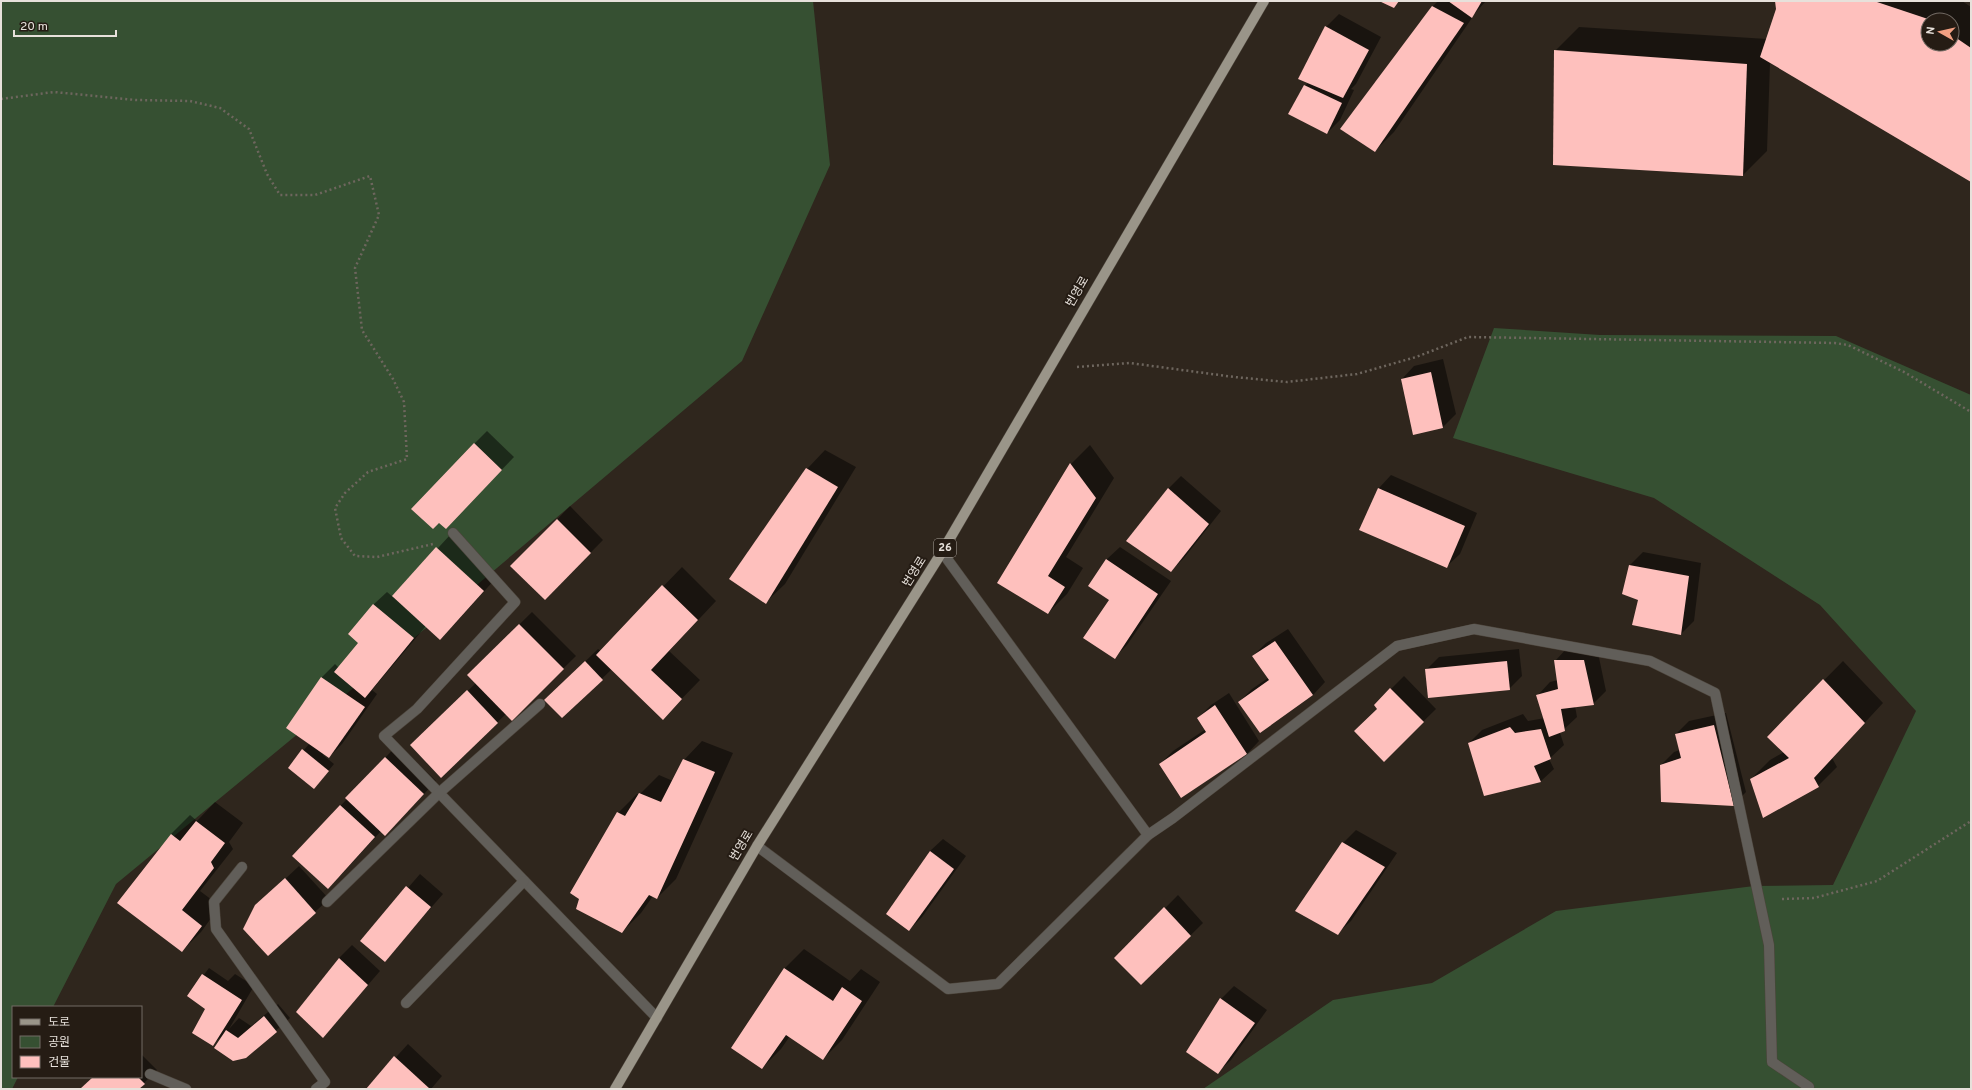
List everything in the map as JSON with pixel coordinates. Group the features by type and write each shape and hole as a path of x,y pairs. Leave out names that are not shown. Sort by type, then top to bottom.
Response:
{"main road":[{"name":"번영로","path":"615,1089 757,846 942,552 1264,1"}],"street":[{"path":"453,533 515,602 417,709 384,736 657,1018"},
{"path":"942,552 1148,834"},
{"path":"757,846 948,989 998,984 1148,834 1173,818 1397,646 1474,629 1650,660 1715,692 1769,945 1772,1062 1810,1087"},
{"path":"327,902 439,793 540,704"},
{"path":"242,867 214,902 216,929 325,1082 316,1089"},
{"path":"406,1003 524,882"},
{"path":"150,1074 186,1089"}],"path":[{"path":"1,99 54,92 136,100 190,101 220,108 249,129 267,174 280,195 315,195 370,176 379,215 355,268 362,330 393,378 404,402 407,459 368,472 345,492 335,508 341,538 355,556 377,557 442,541 453,533"},
{"path":"1049,368 1130,363 1234,377 1286,382 1357,374 1416,357 1468,337 1835,343 1848,345 1904,372 1971,412"},
{"path":"1759,899 1814,898 1877,881 1971,821"}],"green space":[{"path":"1,1 813,1 830,165 742,361 414,638 116,884 54,1006 12,1006 12,1078 18,1078 12,1089 1,1089"},
{"path":"1494,328 1600,335 1836,336 1971,395 1971,1089 1203,1089 1333,1000 1432,983 1556,911 1754,886 1833,885 1916,711 1820,605 1654,498 1453,438"}],"building":[{"path":"1379,1 1399,1 1394,8"},
{"path":"1448,1 1482,1 1472,18"},
{"path":"1775,1 1874,1 1920,16 1920,52 1960,52 1960,40 1971,48 1971,182 1760,57 1776,9"},
{"path":"1432,6 1464,23 1375,152 1340,129"},
{"path":"1325,26 1369,50 1343,98 1298,79"},
{"path":"1554,50 1747,64 1743,176 1553,165"},
{"path":"1304,85 1342,103 1327,134 1288,114"},
{"path":"1431,372 1443,428 1413,435 1401,379"},
{"path":"474,443 502,470 446,529 439,523 433,529 411,509"},
{"path":"1070,463 1096,498 1048,576 1065,587 1048,614 997,583"},
{"path":"806,468 838,487 766,604 729,579"},
{"path":"1168,488 1209,524 1171,572 1126,541"},
{"path":"1378,488 1465,526 1447,568 1359,530"},
{"path":"557,519 591,553 545,600 510,566"},
{"path":"436,547 484,591 440,640 392,596"},
{"path":"1106,559 1158,594 1115,659 1083,638 1109,600 1088,586"},
{"path":"1629,565 1689,576 1681,635 1632,625 1638,600 1622,594"},
{"path":"662,585 698,620 651,670 682,699 663,720 596,655"},
{"path":"373,604 414,638 365,698 334,672 358,643 348,634"},
{"path":"519,624 564,669 512,721 467,675"},
{"path":"1275,641 1313,695 1260,733 1238,702 1269,680 1252,656"},
{"path":"1554,660 1584,660 1594,705 1561,709 1565,731 1549,737 1536,695 1558,689"},
{"path":"585,661 603,680 562,718 544,700"},
{"path":"1507,661 1510,690 1428,698 1425,669"},
{"path":"321,677 365,707 329,758 286,728"},
{"path":"1823,679 1865,723 1814,778 1819,787 1763,818 1750,779 1789,758 1767,737"},
{"path":"1390,688 1424,722 1384,762 1354,731 1377,709 1374,705"},
{"path":"467,690 498,723 441,778 410,745"},
{"path":"1215,705 1247,754 1181,798 1159,764 1206,732 1197,718"},
{"path":"1714,725 1734,806 1661,802 1660,765 1681,758 1675,734"},
{"path":"1510,727 1515,733 1541,729 1551,759 1534,766 1541,782 1484,796 1468,743"},
{"path":"302,749 329,771 314,789 288,768"},
{"path":"385,757 424,794 385,836 345,798"},
{"path":"683,759 715,772 657,899 649,895 622,933 576,909 579,899 570,893 617,812 625,816 639,793 661,802"},
{"path":"340,805 375,837 328,889 292,856"},
{"path":"196,821 225,843 211,862 214,868 182,910 202,926 182,952 117,903 171,834 180,841"},
{"path":"1342,842 1385,867 1338,935 1295,911"},
{"path":"930,851 954,869 909,931 886,914"},
{"path":"285,878 316,913 268,956 243,929 255,905"},
{"path":"406,886 431,907 385,962 360,941"},
{"path":"1164,907 1191,936 1141,985 1114,958"},
{"path":"339,958 368,985 323,1038 296,1012"},
{"path":"784,968 833,1001 842,987 862,1001 823,1060 786,1035 762,1069 731,1048"},
{"path":"202,974 242,1000 213,1046 192,1033 205,1009 187,996"},
{"path":"1220,998 1255,1023 1218,1074 1186,1052"},
{"path":"264,1016 277,1032 246,1058 233,1061 214,1048 226,1030 238,1038"},
{"path":"394,1056 430,1089 366,1089"},
{"path":"92,1078 139,1078 145,1084 139,1089 80,1089"}]}
